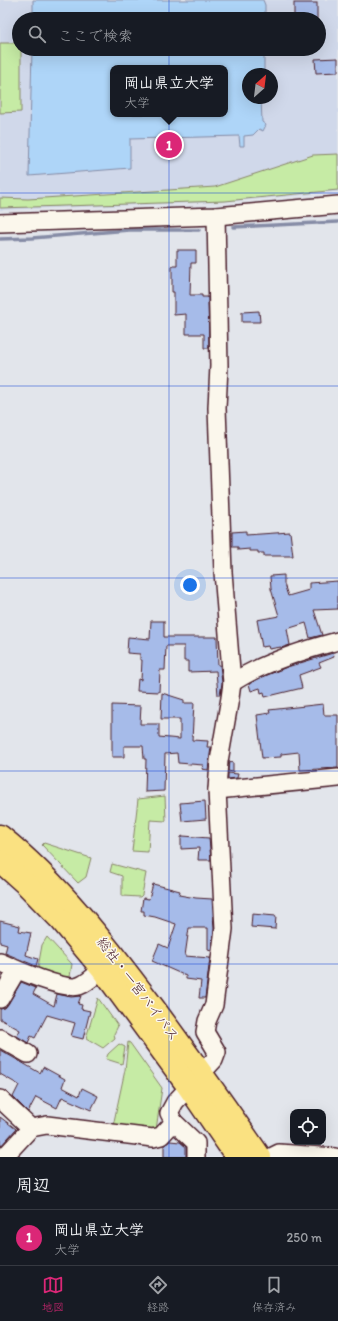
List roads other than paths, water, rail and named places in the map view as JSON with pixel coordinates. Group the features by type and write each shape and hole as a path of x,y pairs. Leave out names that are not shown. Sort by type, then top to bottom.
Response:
{"highway":[{"name":"総社・一宮バイパス","path":"0,836 41,873 70,903 116,957 195,1080 237,1157"},
{"name":"総社・一宮バイパス","path":"0,861 27,885 61,920 260,1157"}],"street":[{"path":"0,223 216,216 338,205"},
{"path":"196,1157 196,1143 174,1122 169,1113 175,1102 214,1060 217,1052 205,1032 207,1021 214,1005 224,929 217,790 219,761 232,683 223,572 217,408 219,359 216,216"},
{"path":"232,683 243,675 268,663 338,642"},
{"path":"217,790 338,778"},
{"path":"0,962 17,970 70,988 85,983 102,969"},
{"path":"0,999 17,970"},
{"path":"0,1038 28,1054"},
{"path":"0,1099 31,1128"},
{"path":"4,1157 31,1128 47,1124 153,1138 161,1136 174,1122"},
{"path":"271,1157 279,1153 335,1157"}],"water":[{"path":"33,0 263,0 265,5 265,12 33,12"},
{"path":"32,56 264,56 264,68 242,68 242,104 261,104 262,122 266,125 263,131 259,129 253,135 244,136 244,146 240,146 239,136 130,139 130,168 29,176"}],"waterway":[{"path":"233,227 338,222"},
{"path":"0,239 32,238 129,230 199,230"}],"place":[{"name":"岡山県立大学","path":"169,145"}]}
